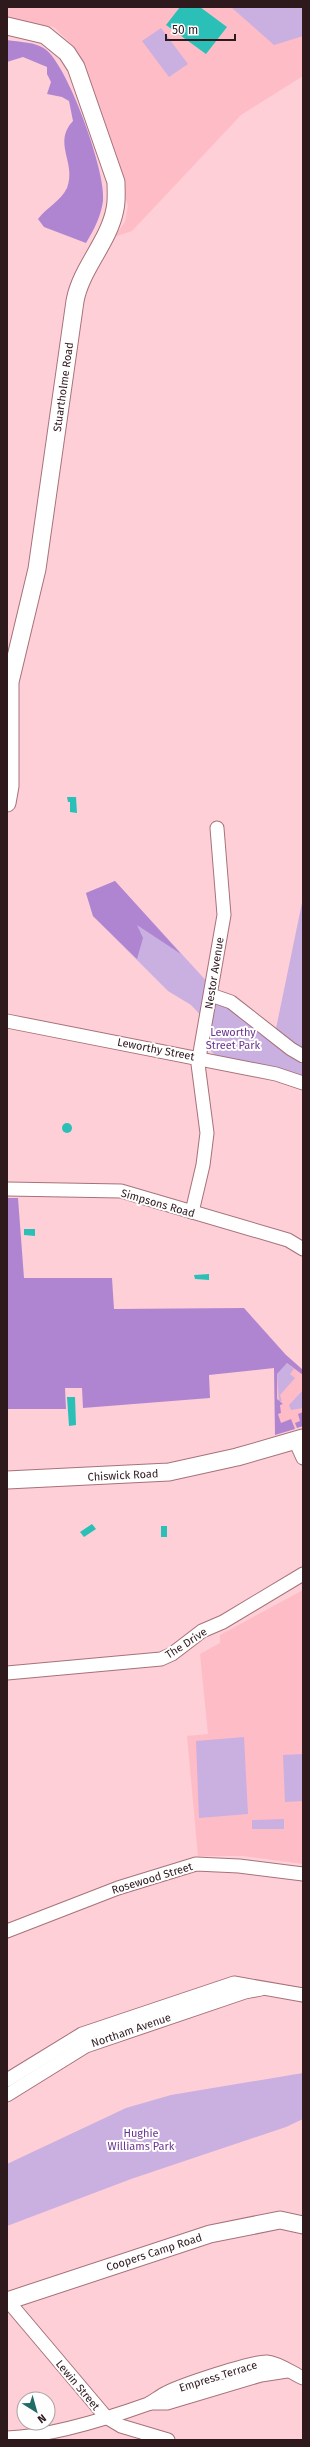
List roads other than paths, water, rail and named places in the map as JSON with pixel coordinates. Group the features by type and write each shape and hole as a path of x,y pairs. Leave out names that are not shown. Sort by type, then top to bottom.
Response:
{"main road":[{"name":"Stuartholme Road","path":"7,26 46,35 67,53 76,67 116,182 116,196 111,224 78,286 37,569 10,670 10,786 7,803"},
{"name":"Chiswick Road","path":"7,1480 169,1472 237,1457 265,1454 302,1445"},
{"name":"Coopers Camp Road","path":"8,2301 210,2234 280,2220 303,2225"}],"street":[{"name":"Nestor Avenue","path":"192,1212 203,1165 207,1133 199,1058 224,914 217,828"},
{"path":"211,995 231,1002 291,1049 303,1056"},
{"name":"Leworthy Street","path":"7,1021 276,1074 303,1083"},
{"name":"Simpsons Road","path":"7,1189 121,1191 288,1240 303,1249"},
{"name":"The Drive","path":"7,1673 161,1659 172,1654 202,1630 225,1620 303,1574"},
{"name":"Rosewood Street","path":"8,1930 118,1888 196,1864 239,1866 303,1874"},
{"name":"Northam Avenue","path":"7,2080 82,2034 234,1982 264,1989 303,1995"},
{"name":"Northam Avenue","path":"7,2095 86,2046 245,1992 264,1989"},
{"name":"Lewin Street","path":"8,2301 106,2417 124,2427 168,2440"},
{"name":"Empress Terrace","path":"7,2438 19,2439 106,2417 150,2403 174,2389 260,2363 272,2363 303,2378"}],"water":[{"path":"180,7 200,7 227,27 206,54 166,25"},
{"path":"67,797 76,797 77,813 70,812 70,802 68,802"},
{"path":"65,1123 69,1123 71,1124 71,1132 65,1133 62,1130 62,1126"},
{"path":"24,1229 35,1229 35,1236 24,1235"},
{"path":"209,1274 209,1280 195,1279 194,1275"},
{"path":"67,1397 75,1397 76,1425 69,1426"},
{"path":"92,1524 96,1529 84,1537 80,1532"},
{"path":"161,1526 167,1526 167,1537 161,1537"}],"park label":[{"name":"Leworthy Street Park","path":"233,1038"},
{"name":"Hughie Williams Park","path":"141,2139"}]}
